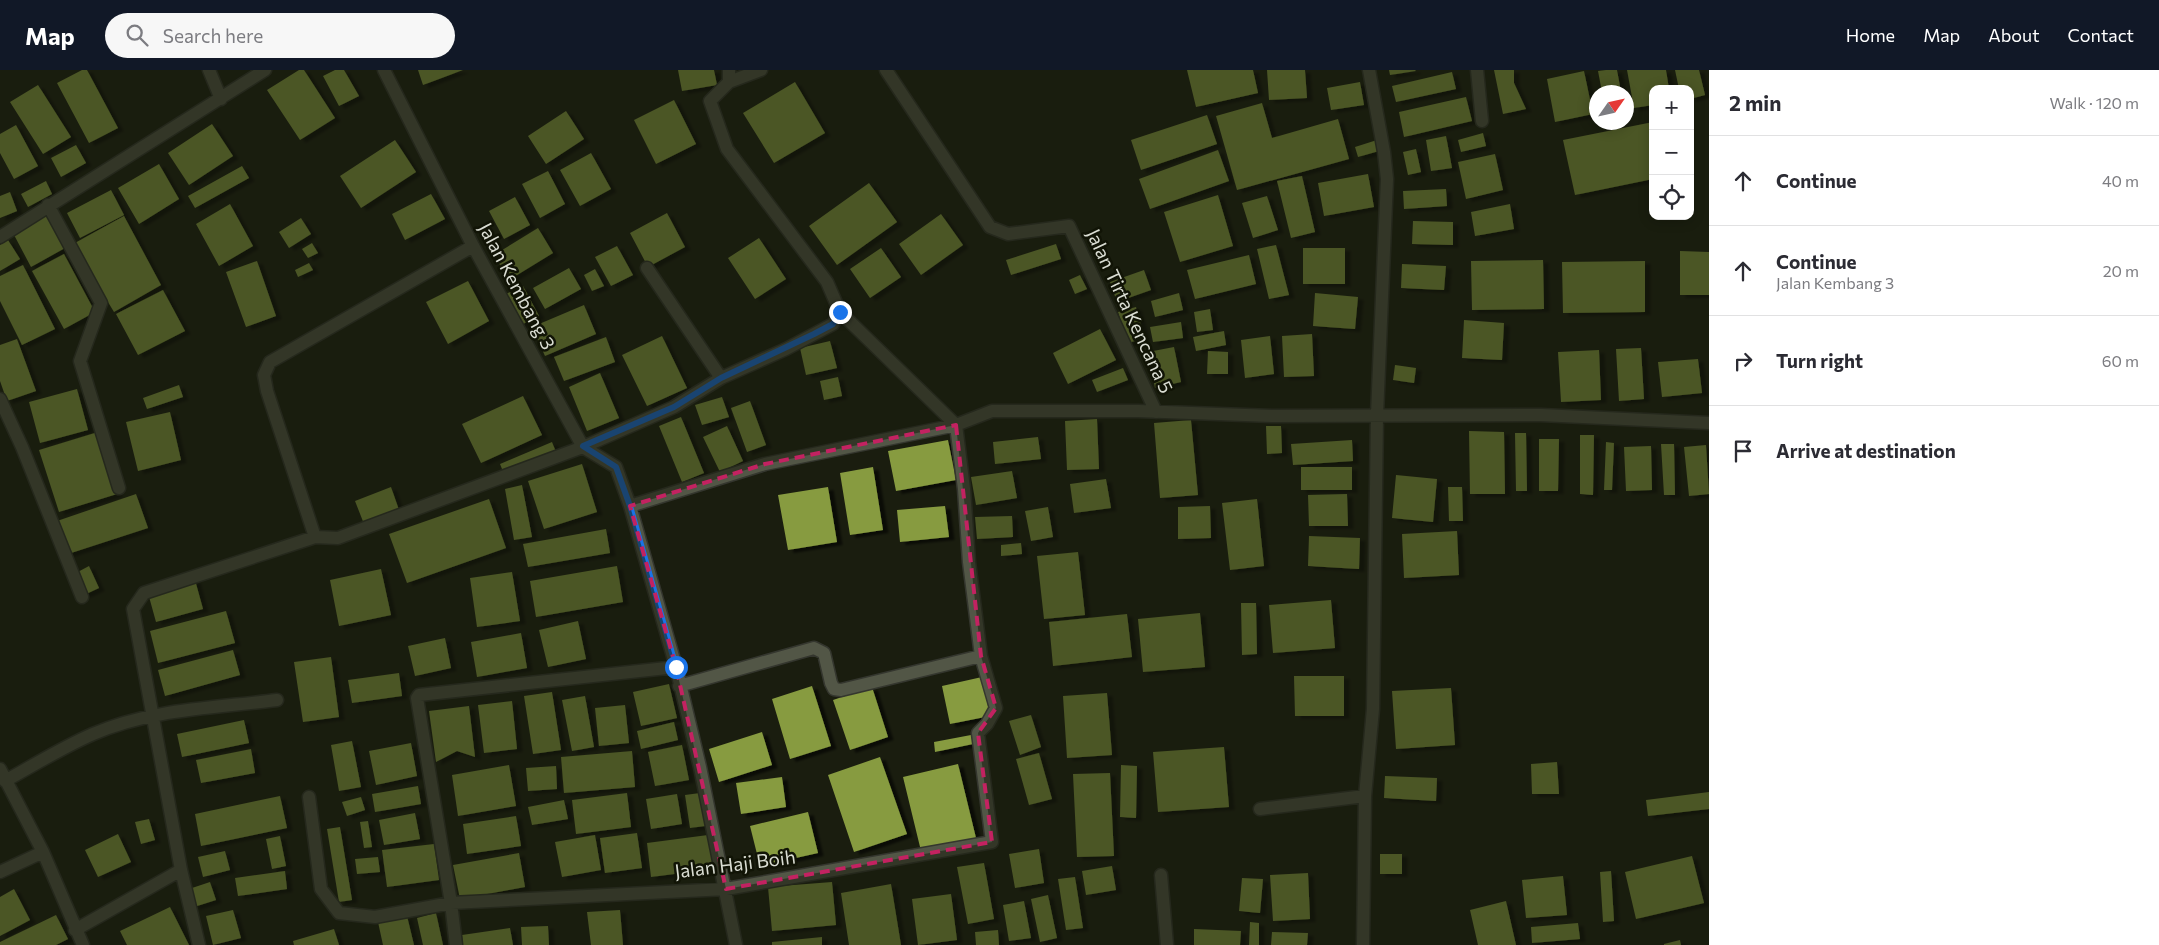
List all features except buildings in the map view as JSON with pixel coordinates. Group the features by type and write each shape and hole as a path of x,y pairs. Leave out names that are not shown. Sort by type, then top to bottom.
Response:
{"street":[{"path":"209,70 221,99"},
{"path":"0,237 265,70"},
{"name":"Jalan Kembang 3","path":"384,70 473,246 583,446 616,467 630,506 676,667 679,686 700,767 736,945"},
{"path":"679,686 814,648 824,653 831,683 834,689 840,690 981,656 969,562 964,489 956,424 840,312 827,282 727,149 710,101 729,76 761,70"},
{"name":"Jalan Tirta Kencana 5","path":"886,70 990,227 1008,234 1069,226 1156,412"},
{"path":"1363,945 1365,796 1373,709 1377,415 1387,179 1369,70"},
{"path":"1477,70 1482,120"},
{"path":"48,205 101,303 80,361 119,488"},
{"path":"315,537 266,391 264,375 270,362 473,246"},
{"path":"647,268 721,378"},
{"path":"199,945 181,870 133,609 144,593 315,537 338,538 583,446 674,407 721,378 786,349 833,324 840,312"},
{"path":"0,399 22,447 82,597"},
{"path":"630,506 765,464 956,424 992,411 1156,412 1273,416 1541,415 1709,423"},
{"name":"Jalan Haji Boih","path":"310,797 321,889 340,913 375,917 451,903 726,888 992,842 978,733 987,724 996,708 981,656"},
{"path":"456,945 451,903 416,702 419,695 676,667"},
{"path":"83,945 43,852 3,775 92,734 131,720 154,715 276,700"},
{"path":"1260,810 1365,796"},
{"path":"0,872 43,852"},
{"path":"75,930 181,870"},
{"path":"1161,875 1167,945"}],"highlighted area":[{"path":"956,425 981,656 996,708 978,733 992,842 726,889 676,667 630,506 765,464"}],"route":[{"path":"676,667 630,506 616,467 583,446 674,407 721,378 786,349 833,324 840,312"}]}
